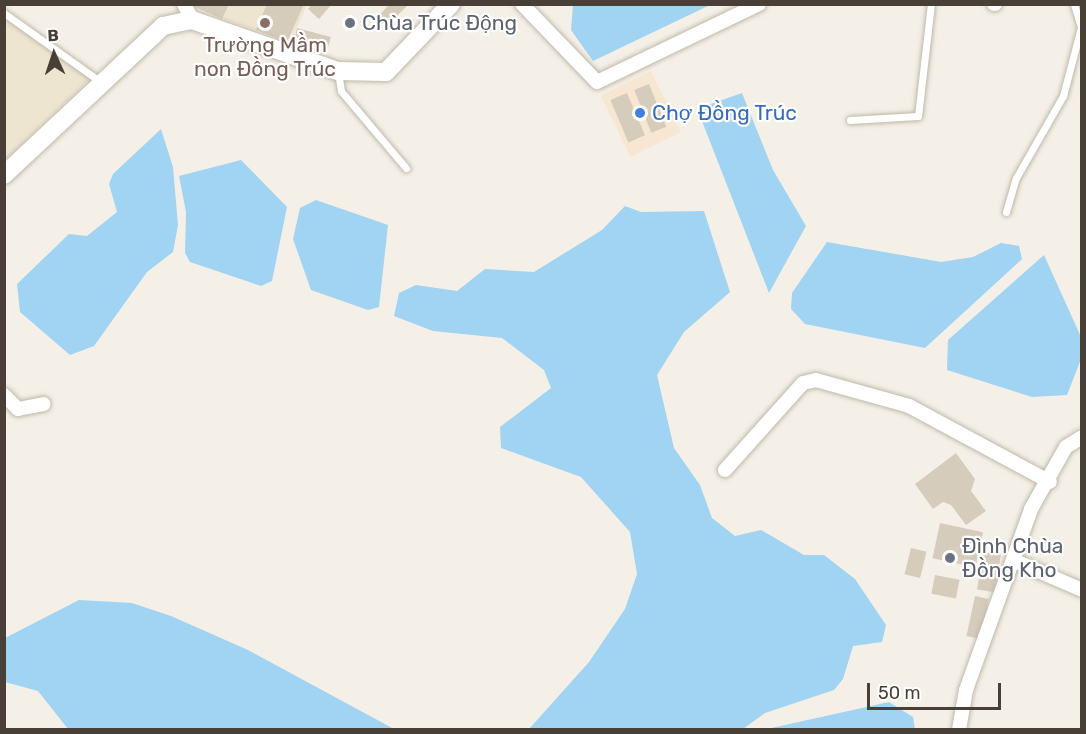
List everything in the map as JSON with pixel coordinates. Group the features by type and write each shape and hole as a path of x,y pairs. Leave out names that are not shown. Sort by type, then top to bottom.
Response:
{"street":[{"path":"4,175 163,26 188,12 338,71 386,72 451,4"},
{"path":"522,4 597,82 759,4"},
{"path":"725,470 803,383 816,380 909,406 1050,482"},
{"path":"4,395 18,409 44,404"},
{"path":"959,729 966,690 1031,509 1050,482 1066,447 1082,437"},
{"path":"1013,560 1082,590"}],"lane":[{"path":"850,120 918,116 931,4"},
{"path":"1006,212 1017,178 1063,96 1081,27 1074,4"},
{"path":"4,13 102,83"},
{"path":"338,71 341,91 406,168"}],"shaded area":[{"name":"Trường Mầm non Đồng Trúc","path":"185,5 307,5 290,42"},
{"path":"5,18 90,79 5,160"},
{"name":"Chợ Đồng Trúc","path":"651,71 681,132 630,157 601,96"}],"water":[{"path":"573,4 710,5 593,61 571,30"},
{"path":"742,93 773,170 806,226 769,293 702,121 702,107"},
{"path":"161,129 173,167 178,225 173,252 147,272 94,346 70,355 20,312 17,284 69,234 87,236 117,212 109,184 113,174"},
{"path":"241,160 287,207 272,281 261,286 190,262 185,253 186,212 179,176"},
{"path":"316,200 388,225 379,307 368,310 311,290 293,239 300,208"},
{"path":"625,206 641,212 704,211 730,292 684,332 657,375 674,448 700,485 712,518 735,536 761,530 804,555 824,555 855,579 886,625 882,642 853,646 843,679 834,690 765,713 743,729 529,729 589,662 625,609 637,574 630,532 581,477 501,448 500,427 551,388 544,370 502,338 433,331 394,316 399,293 416,285 457,291 485,269 534,272 602,230"},
{"path":"827,242 941,262 973,257 1001,243 1019,246 1022,259 925,348 805,324 791,309 792,293"},
{"path":"1044,255 1081,337 1081,359 1067,395 1032,397 947,370 948,340"},
{"path":"79,600 132,603 171,616 248,650 394,729 68,729 38,691 5,682 5,638"},
{"path":"889,702 913,717 915,729 767,729"}],"building":[{"path":"189,4 229,4 222,19"},
{"path":"267,4 304,4 287,42 256,30"},
{"path":"312,4 332,4 319,19 308,9"},
{"path":"390,4 409,4 387,26 377,17"},
{"path":"297,28 331,37 327,50 294,41"},
{"path":"649,84 666,127 651,133 634,90"},
{"path":"627,93 645,135 628,142 610,100"},
{"path":"956,453 975,479 971,491 986,511 966,525 951,505 943,502 933,509 915,484"},
{"path":"940,523 983,532 976,567 933,558"},
{"path":"911,548 927,552 920,578 904,574"},
{"path":"983,552 1001,555 995,592 977,590"},
{"path":"935,575 960,580 956,598 931,594"},
{"path":"975,596 989,599 980,639 966,636"}],"place":[{"name":"Trường Mầm non Đồng Trúc","path":"265,23"},
{"name":"Chùa Trúc Động","path":"350,23"},
{"name":"Chợ Đồng Trúc","path":"640,113"},
{"name":"Đình Chùa Đồng Kho","path":"950,558"}]}
